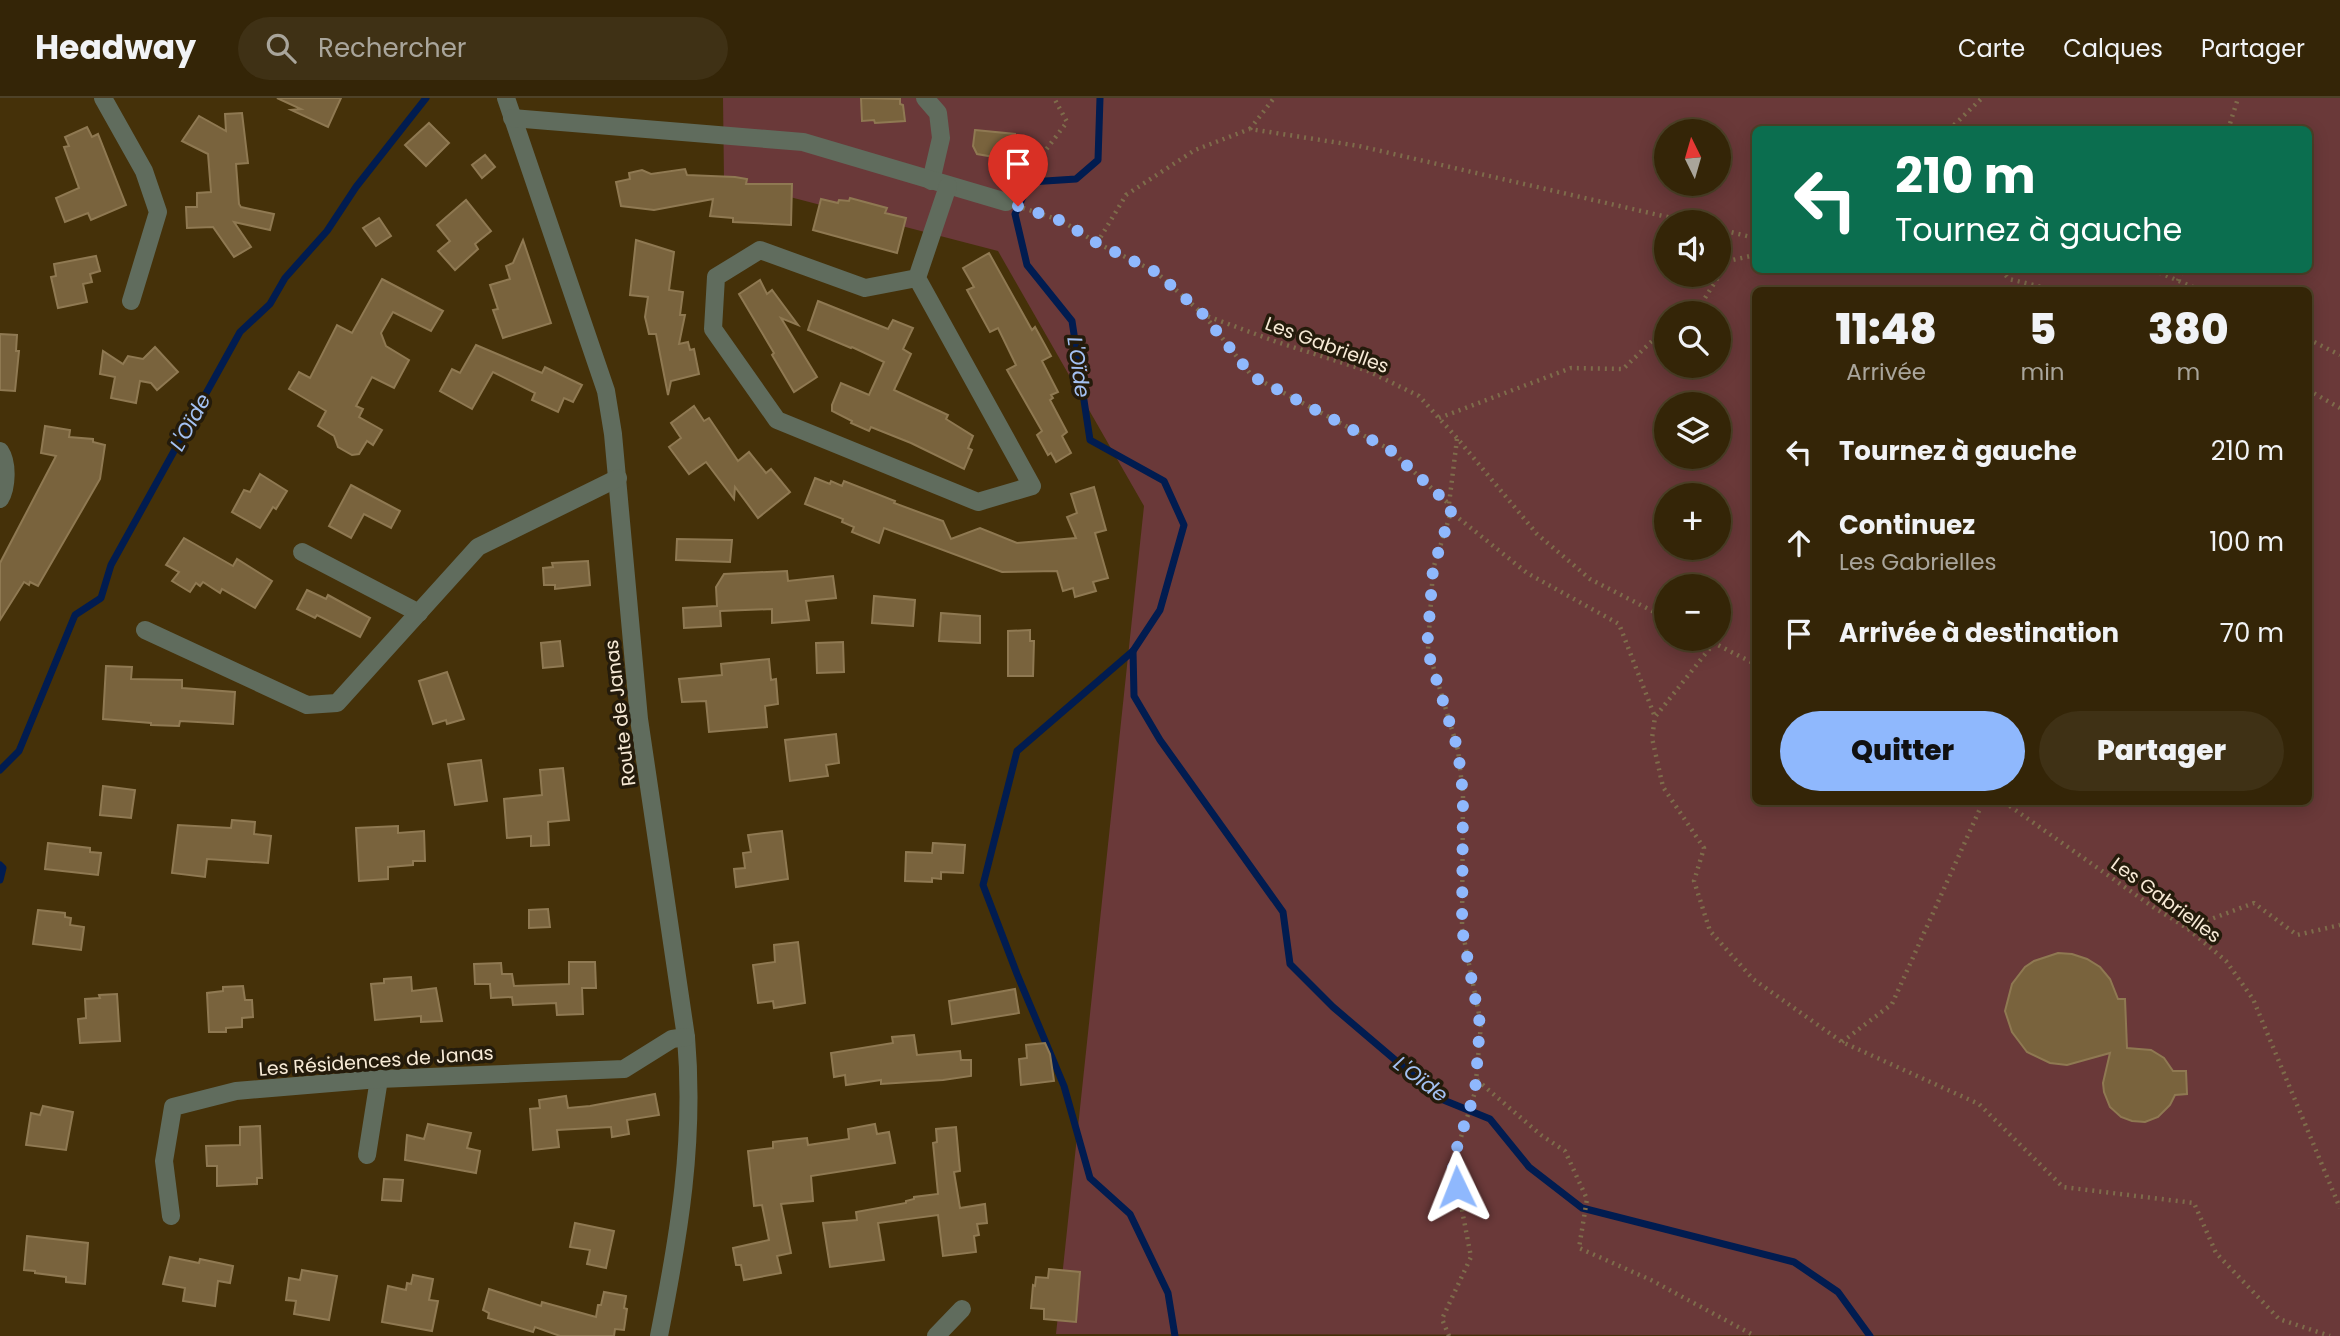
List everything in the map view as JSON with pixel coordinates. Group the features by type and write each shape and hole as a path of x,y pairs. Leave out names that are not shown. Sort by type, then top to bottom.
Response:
{"street":[{"path":"103,98 144,171 158,212 131,301"},
{"name":"Route de Janas","path":"506,98 606,391 618,478 639,719 686,1037 690,1081 685,1185 678,1241 659,1336"},
{"path":"918,278 865,288 760,250 716,277 713,329 777,420 978,502 1032,486 918,278 940,183 941,138 938,113 925,98"},
{"path":"512,118 803,142 1006,202"},
{"path":"0,451 4,456 6,490 0,499"},
{"path":"145,630 307,705 337,703 478,547 618,478"},
{"path":"302,552 419,612"},
{"name":"Les Résidences de Janas","path":"171,1216 164,1161 173,1107 236,1091 379,1079 624,1069 673,1039 686,1037"},
{"path":"367,1155 379,1079"},
{"path":"936,1336 962,1309"}],"path":[{"path":"1006,202 1068,122 1054,98"},
{"path":"1250,129 1274,98"},
{"path":"1953,126 1982,98"},
{"path":"2229,126 2238,98"},
{"path":"1097,243 1126,195 1195,150 1250,129 1359,146 1654,214"},
{"name":"Les Gabrielles","path":"1006,202 1062,221 1097,243 1156,272 1204,315 1368,371 1419,396 1536,534 1590,579 1654,612"},
{"path":"1731,232 1752,236"},
{"path":"1703,301 1728,261 1752,256"},
{"path":"2004,273 2009,279 2042,287"},
{"path":"2160,273 2193,287"},
{"path":"2178,281 2181,273"},
{"path":"1204,315 1252,376 1389,449 1449,504"},
{"path":"1438,418 1571,368 1623,369 1654,339"},
{"path":"2312,341 2340,355"},
{"path":"2312,392 2340,408"},
{"path":"1449,1336 1442,1319 1471,1257 1452,1163 1475,1092 1480,1024 1462,929 1463,794 1458,750 1427,649 1433,569 1451,512 1449,504 1457,438"},
{"path":"1451,512 1527,573 1619,624 1655,717 1652,738 1663,787 1704,848 1694,881 1710,931 1752,979 1842,1042 1979,1104 2063,1188 2194,1203 2216,1253 2279,1319 2330,1336"},
{"path":"1655,717 1708,651"},
{"path":"1730,651 1752,662"},
{"path":"1842,1042 1892,1004 1982,805"},
{"name":"Les Gabrielles","path":"2008,805 2187,928 2226,961 2253,999 2340,1208"},
{"path":"2187,928 2254,903 2297,935 2340,925"},
{"path":"1476,1080 1541,1135 1565,1151 1587,1199 1579,1248 1651,1280 1755,1336"}],"shaded area":[{"path":"723,98 2340,98 2340,1336 1056,1334 1144,506 998,251 724,180"}],"building":[{"path":"277,98 341,98 328,127 291,110 301,109"},
{"path":"861,98 900,99 905,121 862,121"},
{"path":"242,113 248,163 236,164 239,204 241,207 274,214 270,230 234,222 251,247 234,257 213,227 187,228 186,207 197,207 197,193 211,192 208,154 182,141 199,116 226,131 225,114"},
{"path":"429,123 449,143 426,166 405,145"},
{"path":"87,127 92,137 98,134 126,205 91,220 88,213 65,222 56,198 79,188 64,147 69,146 65,137"},
{"path":"975,130 1015,134 1012,160 977,154 973,146"},
{"path":"485,155 495,167 482,178 472,165"},
{"path":"685,169 687,175 735,177 747,179 746,184 792,184 791,225 733,222 733,218 710,216 713,199 654,210 621,206 616,182 630,179 629,173 642,170 651,174"},
{"path":"850,198 887,208 885,213 906,218 897,253 813,230 821,199 838,203 839,200 849,201"},
{"path":"466,200 491,231 475,244 478,249 455,270 438,251 450,241 437,225"},
{"path":"379,218 391,236 376,246 363,228"},
{"path":"523,240 551,323 503,338 493,310 498,309 490,285 510,279 506,266 513,263"},
{"path":"636,240 674,252 669,290 683,292 680,315 685,315 679,344 688,342 690,350 694,349 699,374 671,381 668,395 656,334 649,334 645,317 648,297 630,295"},
{"path":"989,253 1032,330 1035,327 1051,356 1042,361 1058,392 1051,395 1053,398 1050,400 1067,432 1062,436 1071,453 1056,462 1051,453 1048,455 1037,435 1042,431 1007,370 1016,365 998,328 990,332 967,290 974,287 963,268"},
{"path":"96,256 100,271 90,274 92,282 83,284 87,302 58,308 51,277 56,276 54,264"},
{"path":"382,279 443,311 431,331 393,312 381,333 386,346 409,360 394,388 372,377 356,406 363,409 359,417 382,430 373,445 367,441 359,454 352,455 338,447 334,436 318,426 326,411 289,389 299,372 310,378 337,325 352,333"},
{"path":"760,280 767,294 772,290 798,325 781,318 817,377 794,392 739,294"},
{"path":"818,301 888,329 893,320 913,328 903,349 911,354 894,390 948,415 946,419 973,436 968,448 972,450 964,469 871,427 869,431 832,411 841,383 869,395 884,362 808,330"},
{"path":"0,334 17,335 16,351 19,351 15,391 0,390"},
{"path":"476,345 542,373 545,367 582,385 573,402 564,398 558,412 532,400 535,393 493,372 472,409 440,391 452,369 460,373"},
{"path":"155,347 178,372 157,390 151,383 140,381 136,403 111,398 115,377 100,374 103,351 123,364 128,356 143,359"},
{"path":"694,406 704,421 709,418 738,461 749,452 766,473 771,469 790,492 758,518 735,487 734,499 706,462 689,474 669,447 681,438 671,423"},
{"path":"45,426 70,430 69,437 93,439 93,442 105,445 100,479 38,586 24,582 0,620 0,563 56,456 41,453"},
{"path":"260,474 287,491 260,528 232,512 244,490 250,492"},
{"path":"815,478 842,486 844,481 943,521 951,539 980,528 1017,543 1076,538 1067,517 1077,513 1071,494 1094,487 1106,530 1095,533 1108,578 1093,582 1096,591 1075,597 1073,588 1063,591 1057,571 1002,572 884,528 879,543 852,532 854,527 842,522 843,519 805,504"},
{"path":"351,485 400,511 391,528 364,514 351,538 329,526"},
{"path":"184,538 233,566 237,559 272,581 255,608 222,589 220,593 203,582 200,586 196,583 190,592 172,581 179,572 166,565"},
{"path":"677,539 732,540 730,562 676,560"},
{"path":"588,561 590,585 555,589 555,585 544,585 543,568 553,567 552,563"},
{"path":"787,571 788,581 833,576 836,598 806,601 809,620 772,623 772,609 720,611 721,626 684,628 683,608 717,606 716,587 724,574"},
{"path":"307,590 326,599 328,595 370,618 360,637 317,615 315,618 297,609"},
{"path":"874,596 915,600 913,626 872,623"},
{"path":"941,613 980,616 980,643 939,641"},
{"path":"1030,630 1030,641 1034,641 1033,676 1008,676 1008,631"},
{"path":"560,641 563,666 543,668 541,643"},
{"path":"843,642 844,672 817,673 816,643"},
{"path":"769,659 771,680 776,679 778,704 765,706 767,727 709,732 706,701 682,702 679,679 722,675 721,664"},
{"path":"106,666 132,667 131,679 182,680 182,688 235,692 233,724 180,721 179,726 151,725 103,719"},
{"path":"447,672 464,719 447,724 446,720 433,724 419,681"},
{"path":"836,734 839,763 826,765 828,776 790,781 785,740"},
{"path":"481,760 487,801 455,805 448,764"},
{"path":"563,768 569,820 548,822 549,845 531,846 531,836 507,838 504,799 542,795 540,770"},
{"path":"103,786 135,790 131,818 100,815"},
{"path":"232,820 255,822 254,834 271,836 268,863 207,859 205,877 172,873 178,825 231,828"},
{"path":"398,826 398,833 424,831 425,861 388,867 388,879 359,881 356,828"},
{"path":"782,831 788,879 736,887 734,869 745,868 743,853 751,852 748,835"},
{"path":"48,843 90,848 90,852 101,853 98,875 45,869"},
{"path":"933,843 965,845 963,873 941,872 941,879 932,878 932,882 905,881 906,852 932,853"},
{"path":"548,909 550,927 529,928 529,910"},
{"path":"38,910 65,913 65,917 71,918 70,925 84,927 81,950 33,944"},
{"path":"798,942 805,1003 774,1008 773,1001 758,1003 753,965 775,962 774,945"},
{"path":"2058,953 2087,959 2100,967 2110,979 2118,999 2125,999 2127,1048 2151,1050 2164,1058 2173,1071 2186,1071 2187,1094 2175,1095 2170,1105 2158,1117 2145,1122 2132,1121 2121,1117 2110,1107 2103,1083 2110,1053 2067,1065 2050,1063 2027,1052 2012,1032 2005,1011 2012,984 2025,967"},
{"path":"569,962 595,962 596,988 582,988 583,1014 557,1015 556,1003 513,1005 512,997 491,998 490,984 475,984 474,964 501,963 502,974 512,974 514,986 569,984"},
{"path":"411,977 412,991 436,988 442,1021 421,1022 421,1016 375,1020 371,984 384,983 384,979"},
{"path":"243,986 245,1000 252,1000 253,1017 242,1018 242,1027 226,1028 226,1032 209,1032 207,993 223,991 223,987"},
{"path":"1015,989 1019,1013 952,1024 949,1001"},
{"path":"117,994 120,1041 80,1043 78,1019 86,1018 85,999"},
{"path":"914,1035 917,1055 960,1051 961,1060 971,1060 971,1076 881,1084 881,1080 846,1085 845,1075 834,1077 831,1053 893,1043 892,1037"},
{"path":"1045,1043 1050,1054 1054,1081 1021,1085 1019,1059 1027,1058 1026,1045"},
{"path":"655,1094 659,1115 627,1120 629,1134 612,1137 611,1127 557,1130 559,1147 533,1150 530,1109 540,1108 539,1100 566,1096 568,1108"},
{"path":"43,1106 73,1112 66,1150 26,1145 31,1113 40,1115"},
{"path":"428,1124 471,1133 467,1148 480,1151 476,1173 405,1160 407,1135 424,1139"},
{"path":"875,1124 877,1134 889,1132 895,1163 811,1176 813,1201 781,1204 791,1253 777,1256 781,1273 744,1280 741,1265 736,1265 733,1248 769,1240 762,1205 754,1206 748,1151 773,1148 773,1142 798,1139 807,1138 808,1145 849,1139 848,1129"},
{"path":"260,1126 262,1178 257,1178 257,1184 217,1186 217,1166 207,1166 206,1146 240,1145 240,1127"},
{"path":"956,1127 960,1171 954,1172 960,1208 985,1204 987,1223 977,1224 979,1235 974,1236 976,1252 943,1256 938,1215 878,1223 884,1260 830,1267 823,1223 857,1220 856,1212 906,1203 914,1197 938,1194 933,1143 937,1142 936,1129"},
{"path":"384,1179 403,1180 401,1201 382,1200"},
{"path":"575,1223 614,1231 606,1268 587,1264 590,1250 570,1247"},
{"path":"27,1236 88,1243 85,1284 66,1282 66,1277 24,1270"},
{"path":"170,1257 199,1263 200,1259 233,1266 230,1283 218,1281 215,1306 183,1301 185,1288 163,1284"},
{"path":"1049,1269 1080,1272 1076,1322 1044,1319 1044,1309 1031,1308 1036,1277 1048,1278"},
{"path":"302,1270 337,1276 329,1320 294,1314 296,1301 286,1300 289,1278 300,1280"},
{"path":"413,1275 433,1279 429,1300 438,1301 432,1331 382,1322 388,1286 406,1290"},
{"path":"489,1289 541,1306 542,1302 596,1317 604,1292 626,1296 624,1330 615,1329 614,1336 560,1336 535,1327 533,1332 488,1318 489,1313 483,1310"}],"waterway":[{"name":"L'Oïde","path":"0,770 19,751 75,615 101,598 111,565 240,332 270,304 285,278 327,231 356,187 426,98"},
{"name":"L'Oïde","path":"1100,98 1098,160 1076,179 1030,182 1015,214 1027,265 1072,321 1090,440 1164,481 1184,525 1160,610 1133,651 1017,751 983,885 1064,1086 1090,1178 1130,1214 1168,1293 1175,1336"},
{"name":"L'Oïde","path":"1133,651 1134,696 1160,740 1283,912 1290,964 1333,1007 1441,1099 1490,1119 1529,1167 1582,1208 1794,1262 1838,1292 1870,1336"},
{"name":"L'Oïde","path":"0,865 3,868 0,880"}],"route":[{"path":"1018,206 1062,221 1097,243 1156,272 1204,315 1252,376 1389,449 1449,504 1451,512 1433,569 1427,649 1458,750 1463,794 1462,929 1480,1024 1475,1092 1452,1163 1457,1187"}]}
